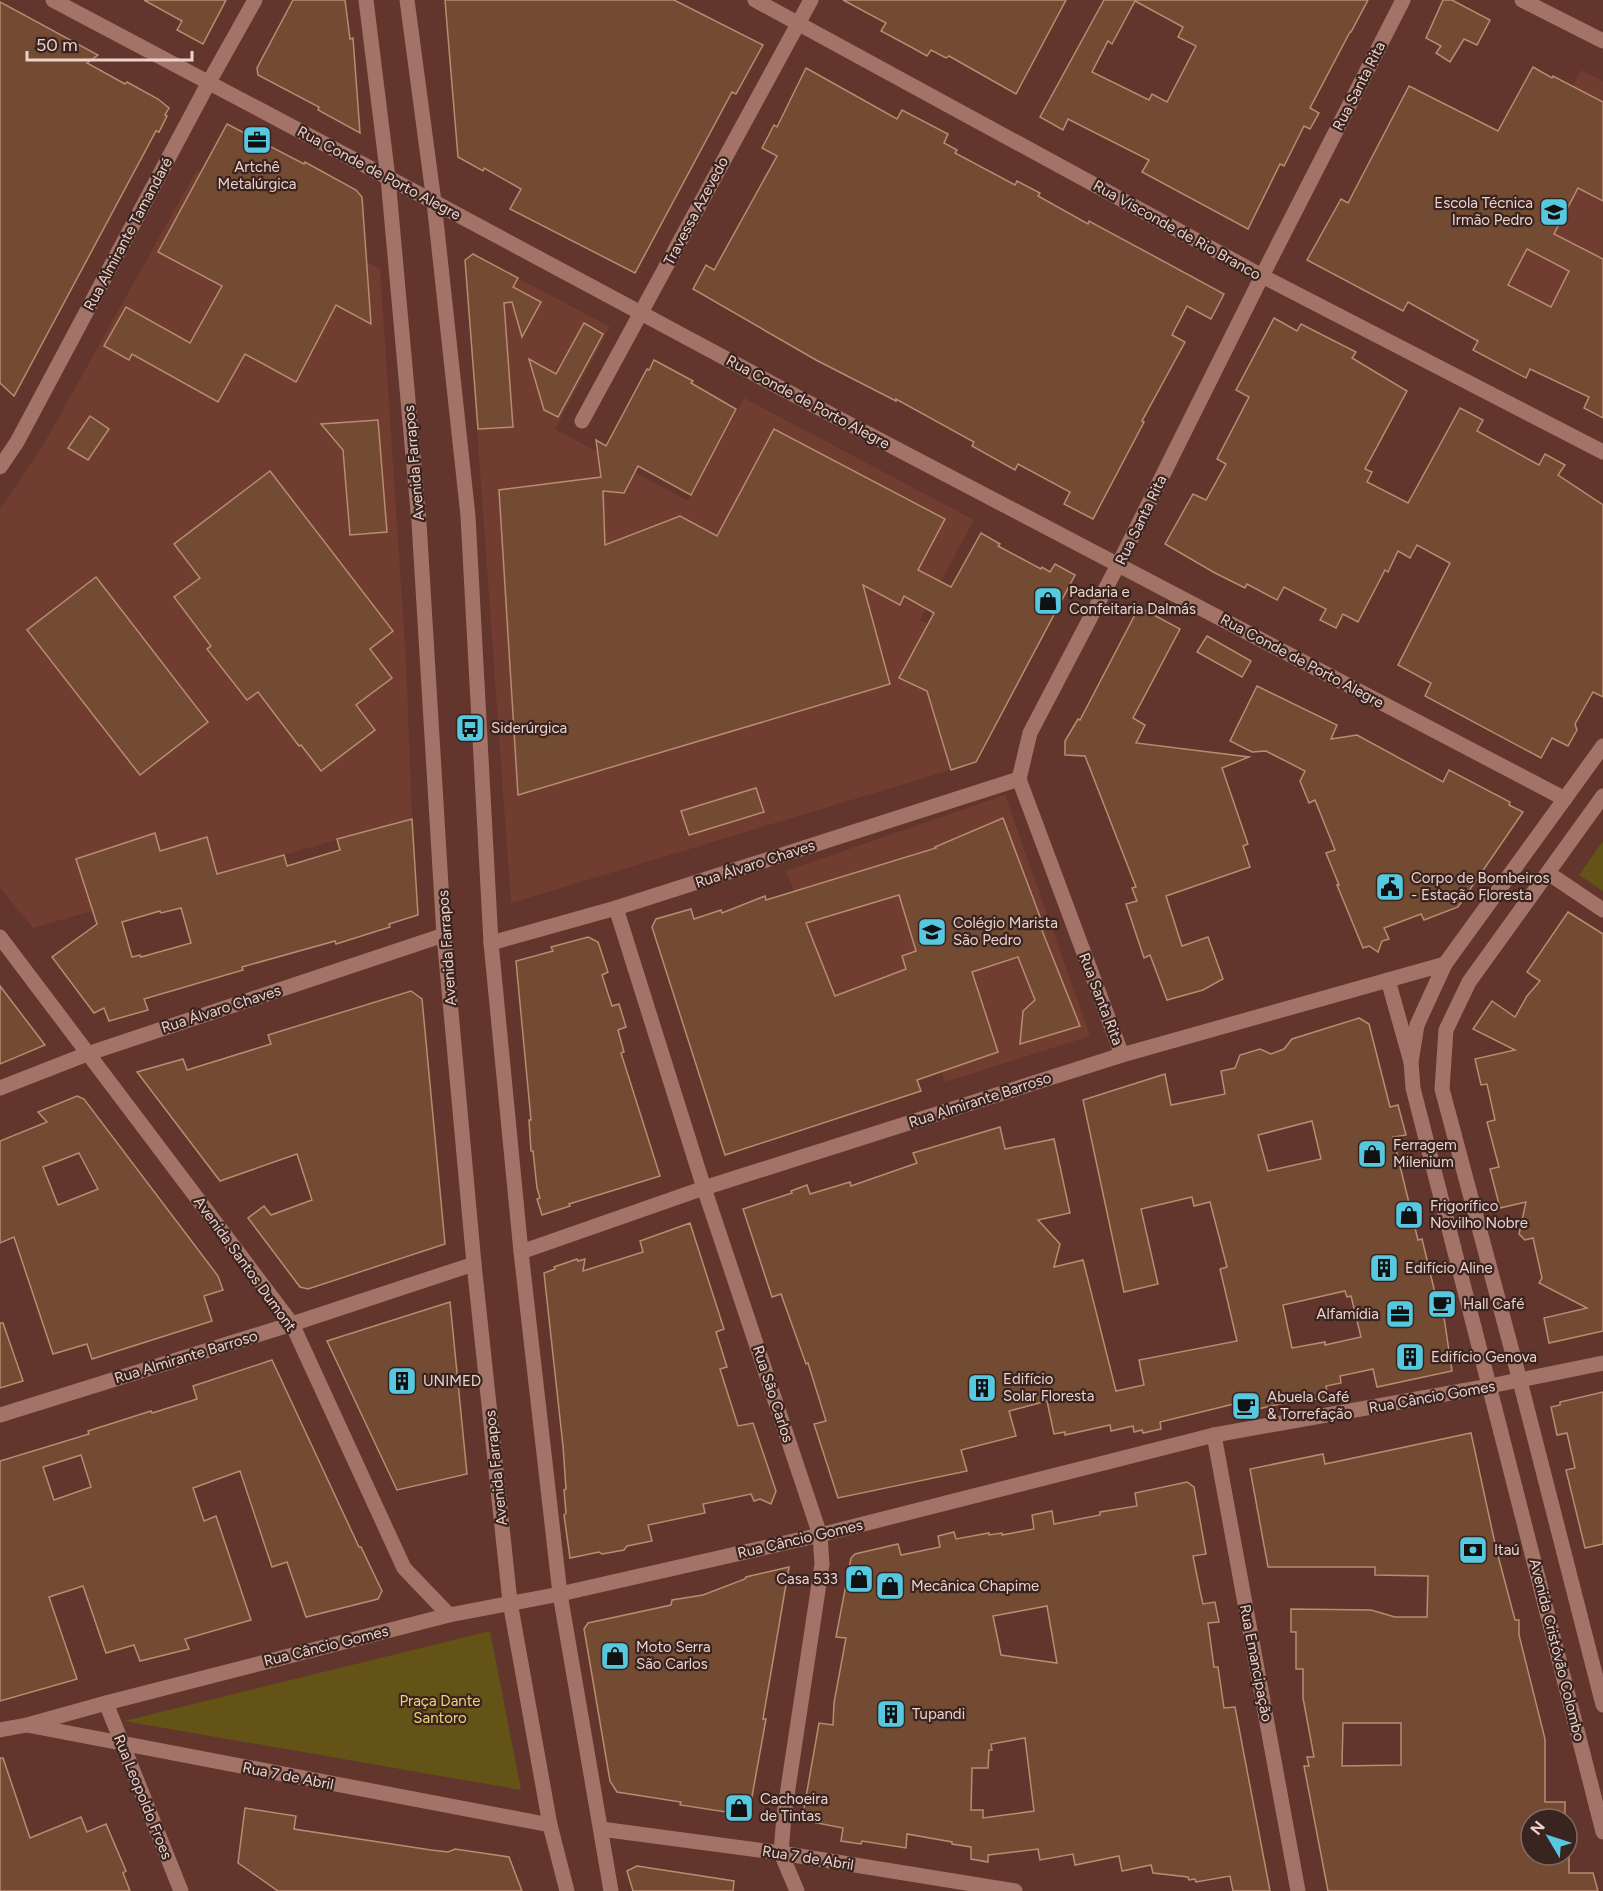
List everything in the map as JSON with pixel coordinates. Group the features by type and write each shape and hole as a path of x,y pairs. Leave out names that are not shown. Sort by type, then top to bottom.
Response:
{"street":[{"name":"Rua Conde de Porto Alegre","path":"52,0 640,314 1566,799"},
{"name":"Rua Almirante Tamandaré","path":"0,467 17,442 255,0"},
{"name":"Avenida Farrapos","path":"366,0 388,178 419,522 444,935 474,1264 510,1602 550,1825 567,1891"},
{"path":"407,0 434,202 468,516 490,944 520,1252 560,1593 611,1891"},
{"name":"Rua Visconde de Rio Branco","path":"756,0 1262,276 1603,452"},
{"name":"Travessa Azevedo","path":"582,421 811,0"},
{"name":"Rua Santa Rita","path":"1122,1055 1019,779 1030,733 1118,565 1403,0"},
{"path":"1522,0 1603,41"},
{"name":"Avenida Cristóvão Colombo","path":"1603,746 1445,964 1417,1025 1411,1062 1413,1088 1603,1832"},
{"name":"Rua Álvaro Chaves","path":"490,944 616,908 1019,779"},
{"name":"Avenida Cristóvão Colombo","path":"1603,796 1469,982 1446,1030 1442,1089 1603,1705"},
{"path":"1548,873 1603,910"},
{"name":"Rua São Carlos","path":"616,908 704,1188 820,1535 822,1564 784,1815 781,1853 797,1891"},
{"name":"Rua Álvaro Chaves","path":"0,1088 87,1054 444,935"},
{"name":"Avenida Santos Dumont","path":"0,937 292,1324 404,1568 449,1615"},
{"name":"Rua Almirante Barroso","path":"520,1252 704,1188 1122,1055 1445,964"},
{"path":"1388,980 1411,1062"},
{"name":"Rua Almirante Barroso","path":"0,1415 292,1324 474,1264"},
{"name":"Rua Câncio Gomes","path":"0,1730 27,1725 449,1615 560,1593 820,1535 1214,1435 1520,1381 1603,1363"},
{"name":"Rua Emancipação","path":"1214,1435 1298,1891"},
{"name":"Rua Leopoldo Froes","path":"106,1703 181,1891"},
{"name":"Rua 7 de Abril","path":"27,1725 122,1745 550,1825"},
{"name":"Rua 7 de Abril","path":"601,1829 781,1853 1015,1891"}],"shaded area":[{"name":"Escola Técnica Irmão Pedro","path":"1581,70 1603,81 1603,334 1476,268"},
{"path":"197,170 380,269 406,661 412,818 33,928 0,888 0,509 42,447"},
{"path":"473,254 610,327 555,429 688,501 744,398 974,520 920,620 1024,673 977,762 511,903 465,260"},
{"name":"Colégio Marista São Pedro","path":"1005,795 1090,1036 945,1082 903,970 835,996 786,871"}],"green space":[{"path":"1603,841 1603,891 1579,875"},
{"name":"Praça Dante Santoro","path":"490,1631 521,1790 124,1721"}],"building":[{"path":"144,0 226,0 203,44 177,30 182,21"},
{"path":"293,0 345,0 350,39 353,38 360,133 318,110 319,107 258,75 257,68"},
{"path":"445,0 674,0 763,45 736,94 732,92 635,273 510,209 521,189 484,168 483,171 458,157"},
{"path":"843,0 1066,0 1016,94 949,56 946,58 931,50 927,56 881,31 886,23"},
{"path":"1104,0 1368,0 1310,108 1319,113 1310,129 1304,126 1284,166 1280,164 1248,229 1142,172 1149,160 1068,119 1063,130 1040,117","holes":["1135,1 1183,27 1178,37 1196,46 1167,102 1152,94 1149,100 1092,72 1108,41 1112,44"]},
{"path":"1443,0 1452,0 1490,20 1477,45 1464,39 1450,62 1436,53 1441,46 1426,38"},
{"path":"0,2 98,55 87,63 158,99 169,108 159,132 156,131 14,396 0,383"},
{"path":"1533,67 1603,102 1603,201 1578,188 1554,234 1603,259 1603,418 1584,408 1589,397 1530,369 1526,378 1473,350 1478,341 1408,302 1403,311 1307,260 1341,199 1348,203 1409,86 1498,131","holes":["1527,249 1569,271 1551,307 1508,285"]},
{"path":"806,68 897,119 902,110 948,134 944,143 957,150 955,153 1015,185 1017,181 1040,193 1038,196 1088,224 1089,221 1224,294 1211,319 1187,306 1172,335 1185,342 1093,519 1064,504 1070,492 1018,464 1015,470 972,446 974,442 896,399 896,401 816,360 693,289 706,265 714,270 777,156 762,148 774,125 777,127"},
{"path":"227,124 304,164 305,162 356,190 362,197 371,324 336,305 296,382 245,354 218,402 132,354 129,360 104,346 126,307 190,343 222,286 158,252"},
{"path":"473,254 518,278 513,287 541,302 522,337 512,302 504,303 513,427 478,429 465,260"},
{"path":"1274,318 1297,331 1301,324 1356,352 1352,358 1407,391 1365,469 1372,472 1367,482 1408,503 1460,408 1483,420 1477,431 1539,465 1545,454 1565,465 1558,475 1603,505 1603,697 1593,692 1575,724 1577,730 1568,746 1552,738 1541,758 1425,696 1431,683 1398,665 1450,563 1417,545 1410,558 1398,551 1388,572 1385,570 1358,622 1343,614 1336,628 1320,620 1326,609 1284,587 1277,600 1247,584 1245,588 1215,573 1165,544 1193,494 1206,500 1226,464 1217,459 1249,397 1236,390"},
{"path":"584,323 603,334 558,417 544,410 529,359 556,374"},
{"path":"654,360 693,381 691,383 736,409 691,495 638,466 624,493 603,491 605,545 680,516 717,536 774,429 945,519 918,570 951,587 981,533 1000,544 998,546 1041,569 1042,567 1050,572 1055,564 1075,575 976,762 951,770 927,691 899,678 934,613 904,596 900,605 863,585 890,684 518,795 499,490 601,477 596,440 606,446"},
{"path":"90,416 109,429 88,460 68,448"},
{"path":"378,420 387,532 350,535 343,450 321,424"},
{"path":"270,471 393,631 370,649 392,678 356,705 375,730 321,771 258,692 247,700 207,649 211,646 174,597 200,578 174,544"},
{"path":"96,577 208,722 140,775 27,630"},
{"path":"1139,607 1180,629 1133,718 1145,725 1136,743 1249,757 1222,768 1248,844 1243,846 1250,867 1166,896 1182,946 1208,937 1223,979 1203,990 1167,1000 1150,955 1144,958 1126,904 1137,901 1132,888 1136,887 1085,756 1065,755 1065,741 1078,719 1080,720"},
{"path":"1207,636 1251,661 1242,677 1197,652"},
{"path":"1257,686 1337,725 1331,739 1357,735 1443,782 1449,770 1510,802 1509,805 1523,812 1458,907 1424,920 1421,914 1384,928 1389,939 1382,941 1378,952 1369,946 1363,948 1326,853 1335,850 1315,800 1309,803 1300,781 1305,771 1266,751 1252,752 1230,741"},
{"path":"756,788 764,812 689,835 681,811"},
{"path":"1003,818 1042,922 1039,923 1080,1026 1020,1044 1023,1011 1035,1000 1018,957 972,972 998,1052 917,1080 921,1091 725,1155 652,927 656,919 691,909 694,919 721,910 722,913 765,896 766,900 935,847","holes":["899,895 916,951 902,956 906,969 835,996 806,923"]},
{"path":"412,819 418,915 389,924 390,927 336,944 335,941 242,967 243,970 144,999 148,1010 109,1021 104,1008 94,1013 52,957 97,924 76,859 155,833 160,851 207,837 217,874 284,855 287,866 340,850 337,839","holes":["181,908 191,943 141,957 140,955 132,957 122,922 160,911 161,913"]},
{"path":"1568,912 1603,934 1603,1331 1549,1343 1544,1318 1587,1308 1539,1283 1542,1278 1533,1238 1525,1240 1519,1234 1526,1202 1500,1208 1490,1169 1499,1167 1487,1122 1495,1120 1487,1084 1481,1085 1475,1059 1515,1050 1473,1029 1492,1001 1515,1017 1527,996 1540,981 1527,972"},
{"path":"588,937 598,942 608,972 602,975 612,1006 619,1004 626,1027 618,1030 624,1052 621,1053 660,1176 569,1204 570,1206 542,1215 537,1199 540,1198 533,1151 531,1151 529,1120 531,1120 516,961 553,951 551,947"},
{"path":"0,986 45,1045 0,1064"},
{"path":"411,991 422,999 445,1244 308,1289 300,1287 248,1218 264,1206 271,1215 312,1200 297,1154 220,1181 137,1072 183,1059 187,1070 271,1044 268,1035"},
{"path":"1359,1018 1369,1024 1390,1107 1398,1105 1406,1135 1393,1137 1418,1240 1422,1239 1435,1293 1439,1292 1452,1371 1377,1387 1373,1369 1340,1376 1341,1383 1326,1386 1328,1397 1311,1400 1311,1397 1240,1413 1238,1403 1160,1422 1161,1429 1143,1433 1142,1430 1134,1432 1133,1426 1111,1431 1110,1425 1065,1435 1065,1432 1054,1434 1047,1401 1009,1411 1016,1436 961,1450 967,1471 838,1498 814,1424 826,1421 808,1363 806,1364 781,1294 772,1297 743,1209 792,1193 791,1191 807,1185 810,1194 850,1182 851,1186 917,1163 913,1153 1000,1127 1005,1149 1054,1139 1070,1213 1038,1220 1060,1244 1054,1267 1083,1260 1116,1391 1144,1385 1139,1360 1237,1341 1220,1269 1227,1267 1210,1202 1194,1206 1192,1197 1141,1209 1158,1284 1124,1292 1083,1100 1165,1074 1171,1105 1225,1094 1221,1071 1235,1068 1240,1055 1260,1049 1271,1054 1284,1049 1292,1039","holes":["1312,1121 1321,1159 1268,1171 1258,1135","1345,1291 1347,1297 1351,1296 1361,1337 1325,1345 1325,1342 1292,1348 1283,1305"]},
{"path":"77,1096 84,1099 218,1276 223,1290 204,1296 212,1321 92,1359 87,1344 53,1354 14,1237 0,1243 0,1141 47,1122 38,1112","holes":["79,1153 98,1189 58,1205 43,1167"]},
{"path":"690,1223 724,1329 716,1332 727,1367 720,1369 738,1426 753,1423 776,1491 771,1504 760,1499 754,1501 751,1494 703,1504 705,1513 648,1525 652,1541 627,1546 624,1550 570,1558 564,1515 566,1513 564,1490 566,1489 563,1446 544,1273 577,1259 578,1261 585,1259 583,1271 643,1252 640,1241"},
{"name":"UNIMED","path":"450,1302 467,1474 397,1490 327,1341"},
{"path":"0,1323 3,1323 23,1381 0,1388"},
{"path":"272,1360 359,1547 382,1591 378,1599 306,1617 287,1562 272,1567 240,1471 193,1488 204,1521 216,1516 251,1620 185,1639 189,1649 140,1661 134,1645 106,1653 83,1586 49,1597 77,1679 0,1701 0,1461 89,1434 88,1431 151,1411 152,1413 197,1399 193,1386","holes":["81,1455 91,1487 54,1500 43,1467"]},
{"path":"1603,1392 1603,1544 1585,1548 1566,1470 1575,1468 1567,1433 1557,1435 1551,1407 1560,1405 1560,1402"},
{"path":"1471,1433 1496,1548 1515,1620 1519,1620 1519,1635 1545,1739 1545,1802 1565,1802 1565,1807 1519,1807 1519,1867 1569,1867 1569,1873 1593,1873 1598,1891 1328,1891 1304,1766 1309,1766 1307,1757 1314,1757 1303,1698 1303,1669 1296,1669 1296,1632 1291,1632 1291,1609 1371,1610 1395,1617 1427,1617 1428,1576 1375,1575 1375,1567 1268,1567 1250,1469 1323,1454 1325,1464","holes":["1343,1723 1401,1723 1401,1765 1342,1766"]},
{"path":"1187,1482 1194,1487 1206,1554 1193,1556 1203,1604 1215,1602 1219,1622 1208,1623 1214,1667 1218,1667 1224,1708 1235,1707 1270,1891 1233,1891 1230,1876 1196,1882 1195,1879 1189,1880 1188,1877 1153,1873 1151,1865 1122,1871 1119,1856 1075,1865 1073,1854 1040,1860 1038,1849 988,1855 988,1862 971,1859 971,1847 907,1834 906,1848 862,1841 861,1844 841,1841 843,1828 802,1820 819,1723 833,1725 834,1703 846,1638 836,1637 851,1558 855,1554 898,1544 901,1555 940,1547 938,1536 954,1532 956,1539 989,1533 989,1535 1002,1533 1002,1535 1034,1529 1032,1515 1052,1511 1054,1524 1100,1515 1100,1512 1137,1506 1135,1493","holes":["1047,1606 1057,1663 1001,1655 993,1616","1025,1738 1034,1811 983,1818 983,1810 971,1810 972,1768 988,1768 991,1744"]},
{"path":"789,1567 763,1719 766,1719 751,1802 748,1802 746,1815 617,1792 610,1781 584,1629 588,1623 671,1605 672,1600 703,1595 746,1577"},
{"path":"0,1758 3,1758 30,1838 81,1817 87,1832 106,1824 126,1871 123,1873 130,1891 0,1891"},
{"path":"245,1808 296,1816 294,1829 431,1850 448,1852 455,1849 509,1857 522,1891 278,1891 238,1863"},
{"path":"637,1866 734,1881 733,1891 633,1891 627,1871"}],"place":[{"name":"Artchê Metalúrgica","path":"257,140"},
{"name":"Escola Técnica Irmão Pedro","path":"1554,212"},
{"name":"Padaria e Confeitaria Dalmás","path":"1048,601"},
{"name":"Siderúrgica","path":"470,728"},
{"name":"Corpo de Bombeiros - Estação Floresta","path":"1390,887"},
{"name":"Colégio Marista São Pedro","path":"932,932"},
{"name":"Ferragem Milenium","path":"1372,1154"},
{"name":"Frigorífico Novilho Nobre","path":"1409,1215"},
{"name":"Edifício Aline","path":"1384,1268"},
{"name":"Hall Café","path":"1442,1304"},
{"name":"Alfamídia","path":"1400,1314"},
{"name":"Edifício Genova","path":"1410,1357"},
{"name":"UNIMED","path":"402,1381"},
{"name":"Edifício Solar Floresta","path":"982,1388"},
{"name":"Abuela Café & Torrefação","path":"1246,1406"},
{"name":"Itaú","path":"1473,1550"},
{"name":"Casa 533","path":"859,1579"},
{"name":"Mecânica Chapime","path":"890,1586"},
{"name":"Moto Serra São Carlos","path":"615,1656"},
{"name":"Tupandi","path":"891,1714"},
{"name":"Cachoeira de Tintas","path":"739,1808"}]}
